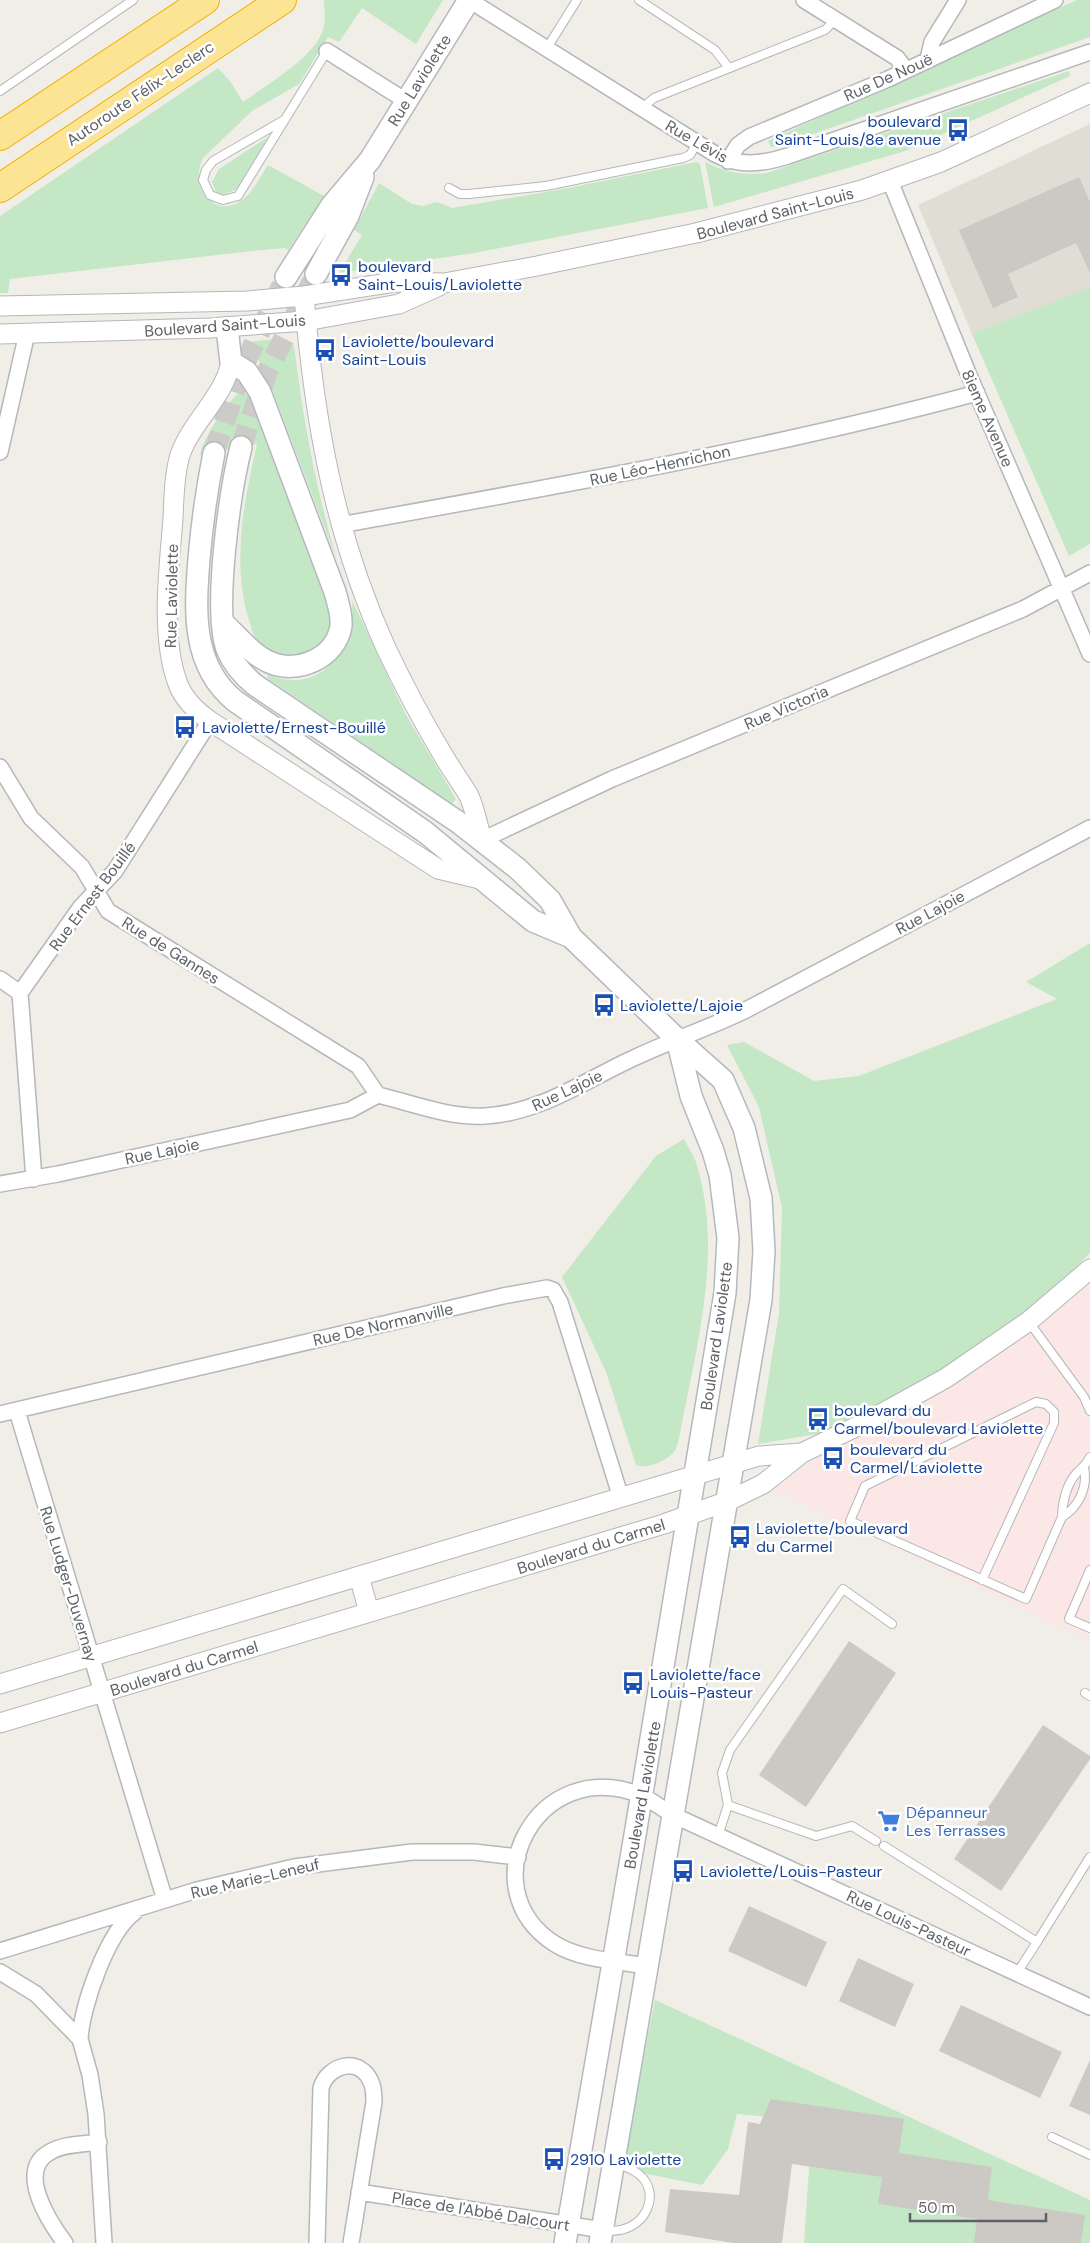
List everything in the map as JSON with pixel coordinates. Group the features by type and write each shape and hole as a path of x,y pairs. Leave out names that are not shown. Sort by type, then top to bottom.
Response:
{"highway":[{"path":"0,136 205,0"},
{"name":"Autoroute Félix-Leclerc","path":"0,188 282,0"}],"main road":[{"name":"Rue Laviolette","path":"286,277 332,205 370,160 469,0"},
{"name":"Rue Laviolette","path":"316,274 348,216 370,160"},
{"path":"222,622 262,658 275,664 291,666 307,664 328,651 338,636 341,617 335,592 260,392 247,372 231,362 228,328"},
{"name":"Rue Laviolette","path":"241,447 228,525 222,622 225,642 230,656 255,685 482,840 518,869 550,900 571,937 677,1039"},
{"name":"Rue Laviolette","path":"214,452 204,511 196,614 202,650 216,680 235,701 425,832 533,921 571,937"},
{"name":"Boulevard Laviolette","path":"602,2237 761,1300 764,1251 761,1198 744,1128 726,1084 677,1039"},
{"name":"Boulevard Laviolette","path":"566,2234 722,1317 728,1238 720,1174 691,1096 677,1039"}],"street":[{"name":"Rue Lévis","path":"469,0 697,143 728,161 748,164 780,159 1090,52"},
{"path":"804,0 897,58 906,70"},
{"path":"928,59 932,42 958,0"},
{"name":"Rue De Nouë","path":"728,161 738,145 749,138 906,70 1055,0"},
{"path":"327,51 406,101"},
{"name":"Boulevard Saint-Louis","path":"0,306 226,302 304,296 395,282 444,283 696,234 787,211 890,181 941,162 1089,95"},
{"name":"8ieme Avenue","path":"890,181 977,393 1090,654"},
{"name":"Boulevard Saint-Louis","path":"0,334 228,328 306,321 399,304 444,283"},
{"path":"304,296 318,425 340,525 357,578 382,638 424,722 470,798 482,840"},
{"path":"226,302 228,328"},
{"path":"0,452 27,333"},
{"name":"Rue Laviolette","path":"231,362 223,384 191,433 180,455 176,480 172,525 168,638 172,662 183,695 190,705 210,721 438,868 484,880"},
{"name":"Rue Léo-Henrichon","path":"340,525 641,469 883,418 977,393"},
{"name":"Rue Victoria","path":"482,840 612,779 1023,609 1090,573"},
{"name":"Rue Ernest Bouillé","path":"20,993 80,908 114,871 210,721"},
{"name":"Rue de Gannes","path":"0,767 31,818 82,868 111,913 358,1066 378,1095"},
{"name":"Rue Lajoie","path":"0,1184 350,1110 378,1095 455,1114 477,1116 500,1115 540,1104 634,1057 744,1011 1090,828"},
{"path":"0,979 20,993 34,1178"},
{"name":"Boulevard du Carmel","path":"0,1723 688,1516 728,1501 763,1484 802,1453 868,1421 946,1378 1029,1321 1090,1269"},
{"name":"Rue De Normanville","path":"0,1414 503,1296 546,1288 553,1290 560,1302 621,1498"},
{"name":"Rue Ludger-Duvernay","path":"17,1411 165,1900"},
{"name":"Boulevard du Carmel","path":"0,1684 696,1474 759,1456 802,1453"},
{"path":"359,1576 369,1612"},
{"path":"641,1796 605,1788 578,1790 553,1802 533,1821 523,1839 516,1873 521,1900 530,1918 543,1934 566,1950 647,1966"},
{"name":"Rue Louis-Pasteur","path":"641,1796 673,1815 1090,2007"},
{"name":"Rue Marie-Leneuf","path":"0,1951 165,1900 273,1871 356,1858 429,1851 496,1853 518,1857"},
{"path":"104,2243 99,2142 90,2076 80,2039 86,2004 110,1942 124,1922 142,1908"},
{"path":"0,1972 36,1994 80,2039"},
{"path":"317,2243 321,2088 329,2072 345,2065 362,2070 368,2076 374,2092 374,2102 351,2243"},
{"path":"64,2243 53,2228 38,2194 35,2178 37,2167 50,2152 99,2142"},
{"name":"Place de l'Abbé Dalcourt","path":"359,2192 566,2234 602,2237"}],"lane":[{"path":"0,91 133,0"},
{"path":"547,48 577,0"},
{"path":"639,0 715,50 729,68"},
{"path":"642,108 654,98 825,30 835,20"},
{"path":"284,120 210,164 203,180 210,195 223,200 238,196 327,51"},
{"path":"449,188 460,194 468,194 569,182 683,158 690,155 697,143"},
{"path":"1029,1321 1084,1397 1090,1411"},
{"path":"982,1580 1054,1423 1054,1412 1046,1404 1036,1402 865,1486 850,1521 982,1580 1026,1599 1062,1517 1062,1504 1075,1475 1084,1468 1090,1457"},
{"path":"1062,1517 1074,1510 1087,1480 1084,1468"},
{"path":"1090,1570 1069,1619 1090,1628"},
{"path":"718,1836 728,1805 722,1773 730,1750 842,1589 892,1624"},
{"path":"728,1805 816,1836 852,1826 876,1841"},
{"path":"884,1846 1037,1942"},
{"path":"1017,1973 1090,1857"},
{"path":"1052,2137 1090,2155"},
{"path":"579,2160 614,2165 635,2171 642,2178 648,2193 648,2208 643,2218 634,2226 602,2237"}],"shaded area":[{"path":"1090,124 1090,287 972,334 918,205"},
{"path":"1090,1272 1090,1641 772,1490 842,1441"}],"green space":[{"path":"324,0 443,0 416,44 362,8 339,42 328,37 299,84 252,111 203,158 199,177 201,187 212,202 220,206 229,206 244,199 268,165 324,196 288,250 285,248 252,251 10,279 8,293 0,293 0,216 218,68 230,81 243,102 300,61 310,51 323,30 325,18"},
{"path":"1077,0 1090,0 1090,37 779,146 771,147 768,141"},
{"path":"1069,71 1070,76 905,151 714,207 705,162 735,172 767,173"},
{"path":"268,137 237,189 223,195 216,192 212,182 219,169"},
{"path":"697,162 700,164 708,208 474,253 339,273 362,235 354,230 379,183 412,204 423,206 437,202 452,208 563,189"},
{"path":"1090,287 1090,544 1069,556 972,334"},
{"path":"284,338 290,345 294,345 311,454 337,560 273,392 256,354 246,342"},
{"path":"241,392 246,393 253,401 329,605 330,618 325,639 311,651 293,656 273,652 258,642 252,630 243,596 240,552 242,530 244,509 257,444 200,455 205,440 217,420 236,395"},
{"path":"352,600 406,715 456,799 452,804 267,678 268,674 287,680 304,679 318,674 331,664 341,651 348,635 352,618"},
{"path":"1090,943 1090,1253 1040,1303 969,1355 841,1430 758,1444 779,1313 782,1208 759,1107 727,1045 744,1042 814,1081 859,1076 1057,999 1026,982"},
{"path":"684,1139 696,1163 705,1200 708,1234 704,1302 699,1337 677,1446 673,1453 660,1462 640,1466 636,1465 606,1372 562,1277 656,1156"},
{"path":"655,2000 1090,2200 1090,2243 804,2243 812,2125 768,2117 737,2114 728,2149 702,2185 622,2169"}],"building":[{"path":"1079,177 1090,202 1090,273 1076,243 1008,274 1018,297 993,308 959,230"},
{"path":"849,1641 896,1673 806,1807 759,1775"},
{"path":"1043,1725 1090,1756 1090,1759 1001,1891 954,1859"},
{"path":"749,1906 827,1942 806,1987 728,1951"},
{"path":"858,1958 914,1984 895,2027 839,2001"},
{"path":"961,2005 1062,2052 1040,2098 939,2051"},
{"path":"1090,2060 1090,2115 1069,2106"},
{"path":"771,2099 904,2119 899,2153 992,2167 988,2200 1085,2215 1081,2243 974,2243 977,2219 878,2204 882,2177 792,2164 782,2243 733,2243 665,2232 670,2189 739,2195 748,2122 760,2124"}],"tunnel":[{"path":"241,447 268,370 316,274"},
{"path":"214,453 242,369 286,277"}],"place":[{"name":"boulevard Saint-Louis/8e avenue","path":"958,130"},
{"name":"boulevard Saint-Louis/Laviolette","path":"341,275"},
{"name":"Laviolette/boulevard Saint-Louis","path":"325,350"},
{"name":"Laviolette/Ernest-Bouillé","path":"185,727"},
{"name":"Laviolette/Lajoie","path":"604,1005"},
{"name":"boulevard du Carmel/boulevard Laviolette","path":"818,1419"},
{"name":"boulevard du Carmel/Laviolette","path":"833,1458"},
{"name":"Laviolette/boulevard du Carmel","path":"740,1537"},
{"name":"Laviolette/face Louis-Pasteur","path":"633,1683"},
{"name":"Dépanneur Les Terrasses","path":"889,1821"},
{"name":"Laviolette/Louis-Pasteur","path":"683,1871"},
{"name":"2910 Laviolette","path":"554,2159"}]}
